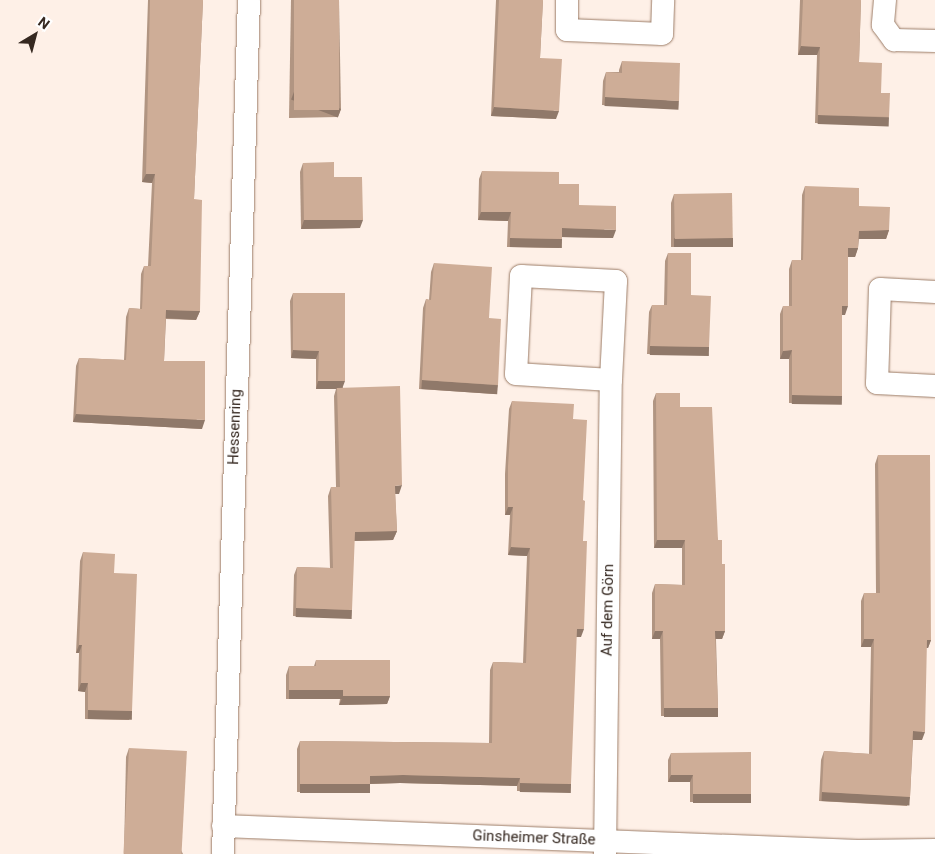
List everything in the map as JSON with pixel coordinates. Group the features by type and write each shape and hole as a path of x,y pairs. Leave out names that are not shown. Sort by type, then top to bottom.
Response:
{"street":[{"name":"Hessenring","path":"223,854 248,0"},
{"path":"567,0 567,30 662,34 663,0"},
{"path":"884,0 883,25 894,40 935,41"},
{"name":"Auf dem Görn","path":"605,847 611,380 616,281 521,276 516,374 611,380"},
{"path":"935,292 880,289 877,383 935,386"},
{"name":"Ginsheimer Straße","path":"223,826 605,847 858,851 935,850"}],"building":[{"path":"150,0 203,0 194,199 202,200 200,311 166,310 164,361 205,361 205,420 76,414 79,358 126,360 129,308 142,309 144,266 151,266 155,174 146,174"},
{"path":"294,0 339,0 339,110 294,110"},
{"path":"499,0 543,0 540,58 562,59 559,111 494,107"},
{"path":"803,0 861,0 859,62 882,63 881,93 890,93 889,117 818,115 820,47 801,46"},
{"path":"622,61 680,63 679,101 605,97 606,72 622,73"},
{"path":"334,162 334,177 362,177 363,220 304,220 303,163"},
{"path":"482,171 559,172 559,184 579,184 579,205 616,206 616,230 562,228 562,239 510,238 511,212 481,212"},
{"path":"805,186 859,188 859,206 890,207 889,230 859,231 858,248 848,248 848,306 842,306 842,396 792,395 792,350 783,351 783,306 792,306 792,260 803,260"},
{"path":"732,193 733,238 675,239 674,194"},
{"path":"668,253 691,253 691,295 711,296 709,347 650,346 652,305 667,305"},
{"path":"434,263 492,267 489,318 501,319 498,385 422,380 426,299 431,300"},
{"path":"293,293 345,293 345,381 318,381 319,351 293,350"},
{"path":"400,386 402,485 395,486 397,531 355,532 352,610 296,608 297,567 333,568 331,487 340,487 337,388"},
{"path":"656,393 680,393 680,407 712,407 718,540 722,540 722,564 725,564 725,631 715,631 718,708 664,708 663,631 655,631 655,584 685,585 685,540 657,540"},
{"path":"512,401 574,404 573,419 587,420 583,500 585,501 583,541 587,541 584,629 577,629 571,784 520,783 520,778 403,775 370,776 370,784 300,784 300,741 492,743 493,662 526,663 530,548 511,547 513,507 508,507 508,466"},
{"path":"878,455 930,455 931,640 927,640 925,732 913,731 910,797 822,792 824,751 872,754 874,639 864,639 864,593 880,593"},
{"path":"83,552 115,554 114,573 137,574 132,711 88,710 88,683 81,683 82,645 79,645"},
{"path":"316,660 390,660 390,696 343,696 343,690 289,690 289,666 316,666"},
{"path":"129,748 187,751 182,854 123,854"},
{"path":"751,752 751,794 693,794 693,775 671,775 671,753"}]}
